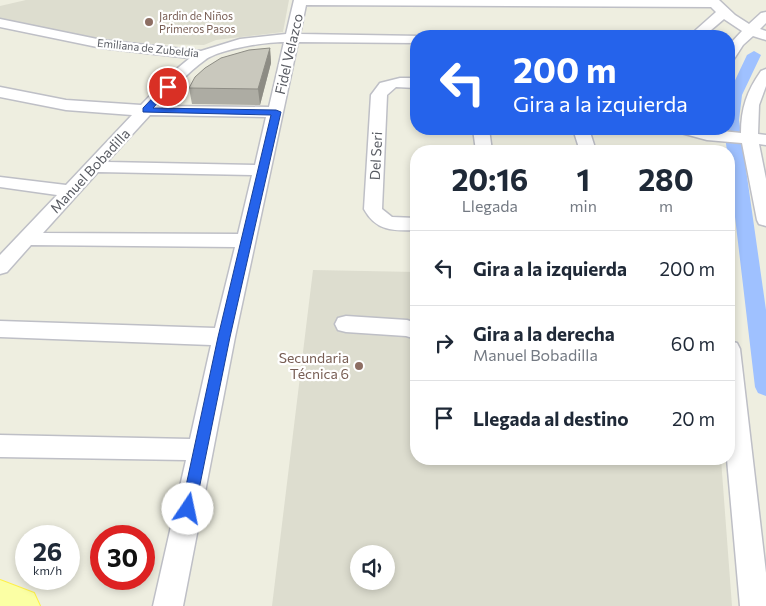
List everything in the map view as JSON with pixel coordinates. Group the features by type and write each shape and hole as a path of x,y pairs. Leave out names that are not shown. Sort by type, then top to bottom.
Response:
{"main road":[{"path":"0,600 21,606"}],"street":[{"path":"301,0 717,5 749,31 766,36"},
{"name":"Fidel Velazco","path":"168,606 224,337 294,38 301,0"},
{"path":"700,30 717,5"},
{"path":"735,42 766,16"},
{"name":"Emiliana de Zubeldia","path":"0,24 102,44 202,55 240,43 294,38 410,39"},
{"path":"735,43 766,44"},
{"name":"Manuel Bobadilla","path":"0,267 178,76 202,55"},
{"path":"766,74 756,89 751,107 766,220"},
{"name":"Del Seri","path":"410,83 388,84 379,95 373,209 376,215 384,222 410,224"},
{"path":"0,92 66,105 146,110 276,112"},
{"path":"708,137 755,139"},
{"path":"94,167 262,170"},
{"path":"0,182 72,191"},
{"path":"26,239 246,241"},
{"path":"346,324 410,329"},
{"path":"0,329 224,337"},
{"path":"735,431 755,606"},
{"path":"0,446 200,450"}],"shaded area":[{"name":"Jardin de Niños Primeros Pasos","path":"26,0 289,0 283,32 216,40 204,45 153,44 79,36 0,19 0,6"},
{"name":"Secundaria Técnica 6","path":"313,270 410,272 410,465 721,465 732,606 272,606"}],"building":[{"path":"270,48 258,89 189,88 195,77 221,58 249,50"}],"waterway":[{"path":"735,95 754,55"},
{"path":"733,135 734,145"},
{"path":"735,151 766,387"}],"place":[{"name":"Jardin de Niños Primeros Pasos","path":"149,22"},
{"name":"Secundaria Técnica 6","path":"359,366"}],"route":[{"path":"168,87 146,110 276,112 224,337 188,509"}]}
